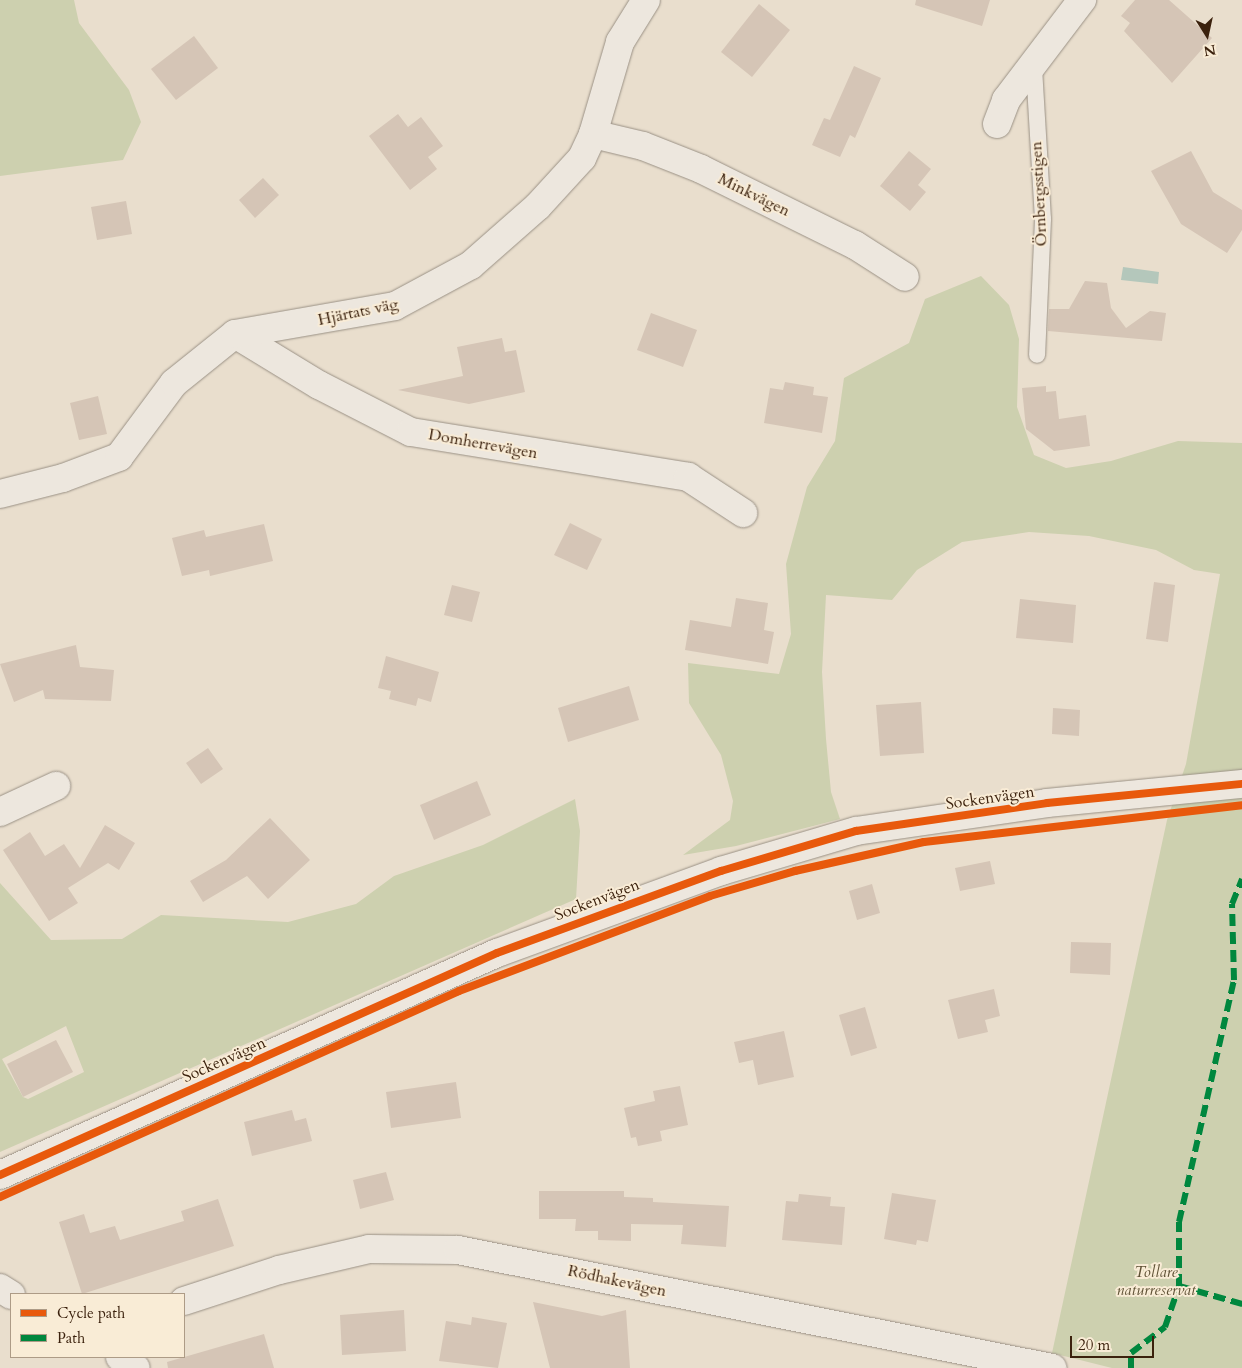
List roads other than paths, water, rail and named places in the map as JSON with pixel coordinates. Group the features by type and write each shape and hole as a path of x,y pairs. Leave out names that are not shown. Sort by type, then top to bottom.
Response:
{"street":[{"name":"Hjärtats väg","path":"0,494 63,478 119,456 174,383 236,334 395,306 433,289 471,265 538,206 582,158 594,134 620,42 646,0"},
{"path":"996,124 1006,100 1082,0"},
{"name":"Minkvägen","path":"594,134 643,146 701,169 855,245 905,277"},
{"name":"Domherrevägen","path":"236,334 319,385 411,432 688,477 743,513"},
{"name":"Sockenvägen","path":"0,1175 497,952 722,871 856,831 1046,803 1242,784"},
{"path":"0,812 56,786"},
{"name":"Rödhakevägen","path":"185,1301 279,1270 369,1248 458,1250 1052,1368"},
{"path":"121,1358 136,1368"}],"lane":[{"name":"Örnbergsstigen","path":"1034,63 1043,219 1037,355"}],"park label":[{"name":"Tollare naturreservat","path":"1156,1281"}]}
